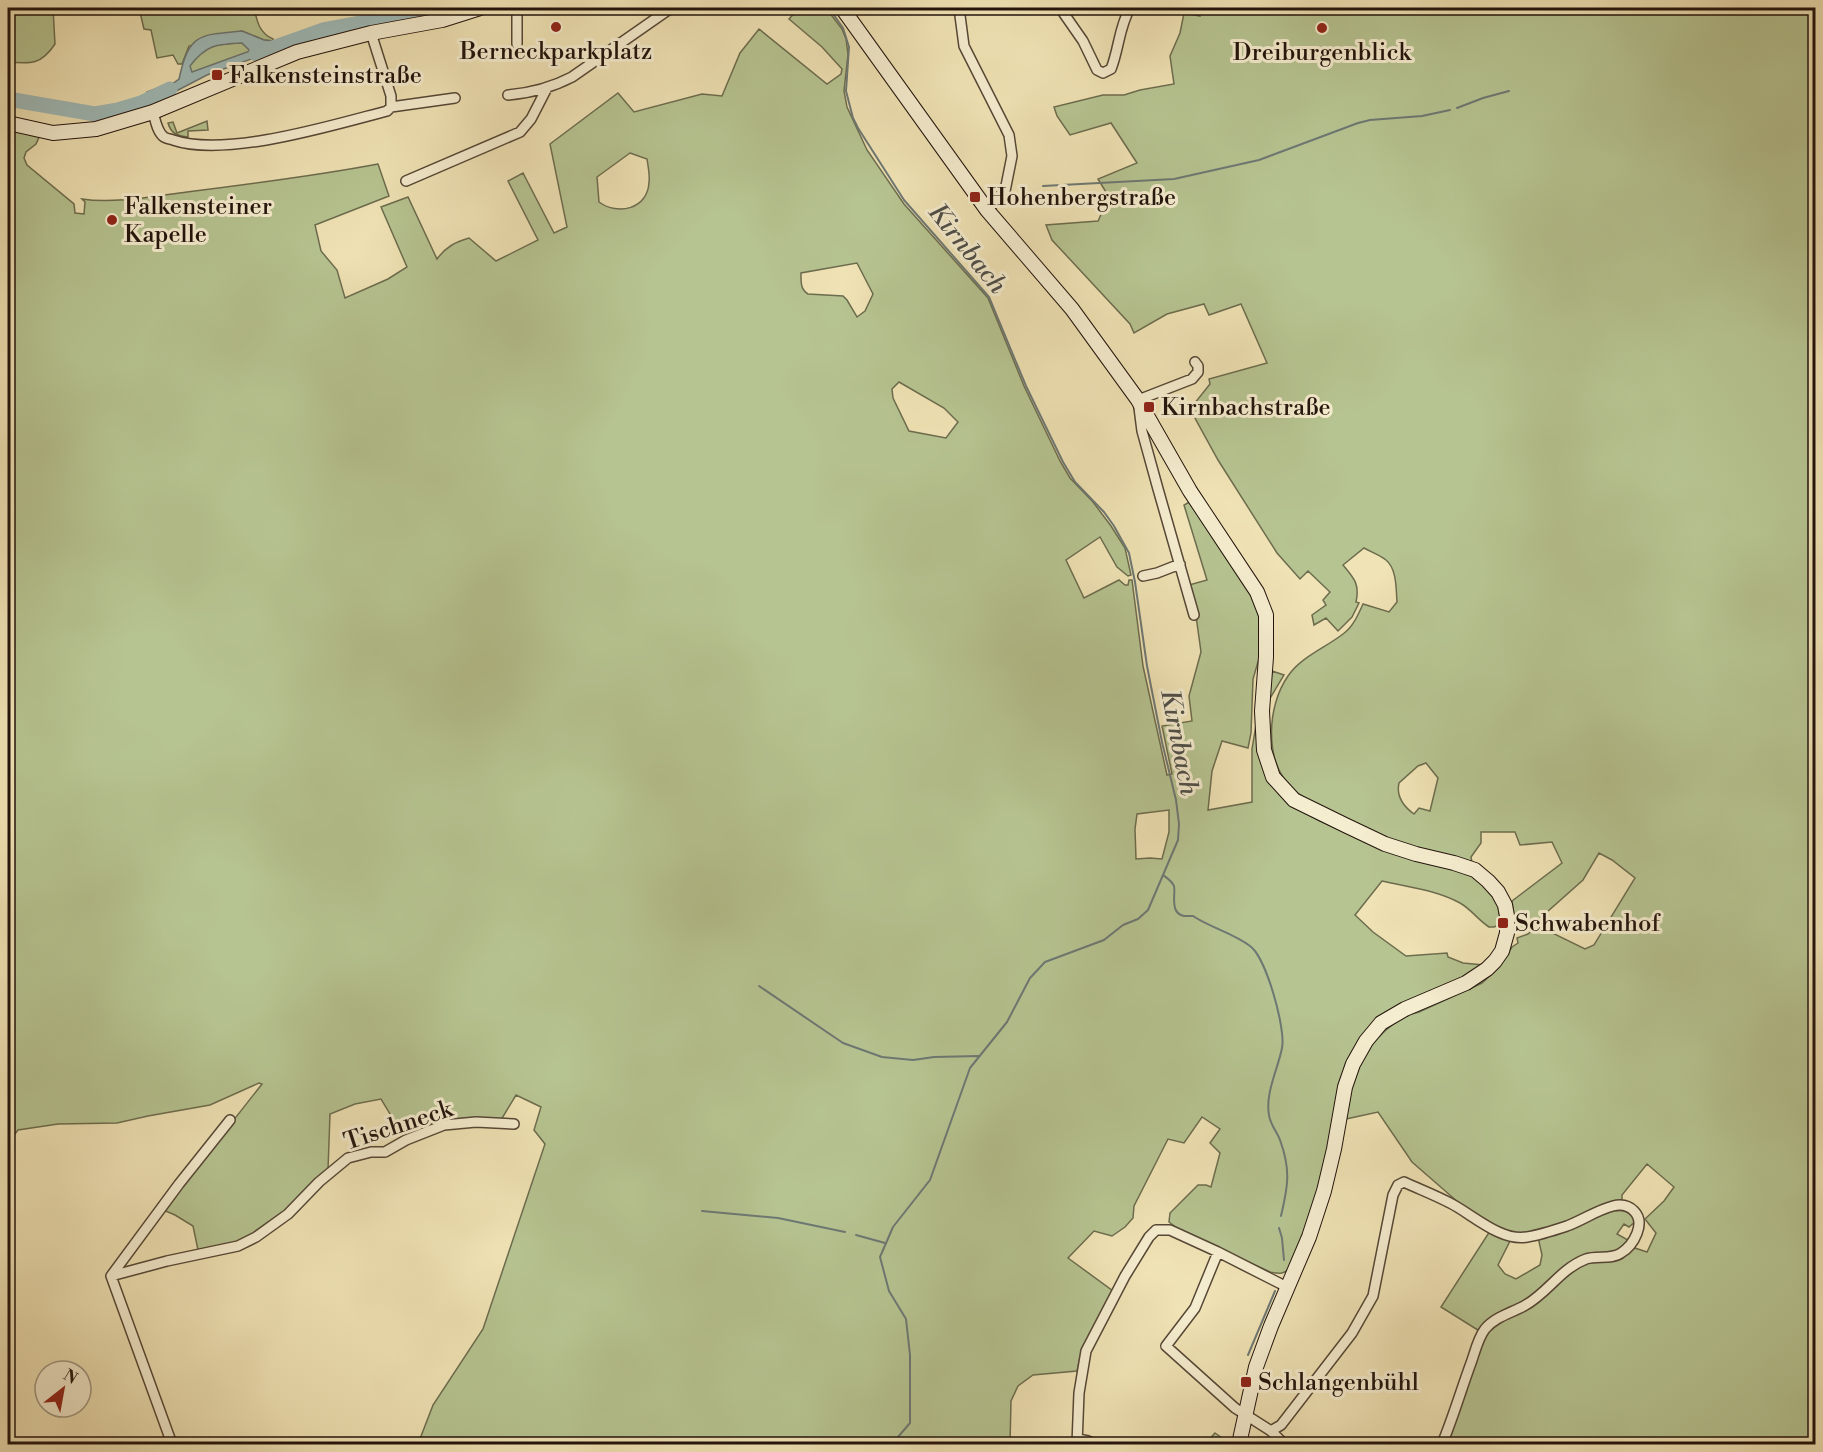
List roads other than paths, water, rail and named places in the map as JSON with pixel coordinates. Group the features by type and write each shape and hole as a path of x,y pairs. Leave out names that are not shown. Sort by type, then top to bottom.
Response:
{"main road":[{"path":"8,123 53,133 96,129 153,112 297,52 371,33 442,20 480,8"},
{"path":"842,8 987,210 1072,309 1138,400 1190,491 1257,592 1266,615 1262,711 1264,750 1273,777 1294,800 1385,844 1475,870 1498,892 1504,905 1507,916 1507,933 1502,951 1487,969 1466,983 1405,1009 1381,1023 1366,1041 1353,1064 1345,1088 1324,1191 1309,1237 1256,1367 1239,1444"}],"street":[{"path":"517,8 517,44"},
{"path":"508,95 524,94 547,88 572,77 671,8"},
{"path":"959,8 964,46 1009,135 1012,156 1005,191 987,210"},
{"path":"1060,8 1083,41 1097,70 1103,73 1111,69 1123,20 1130,8"},
{"path":"371,33 391,96 391,107"},
{"path":"406,181 520,132 531,119 547,88"},
{"path":"153,112 164,137 181,143 232,144 285,136 387,111 391,107 455,98"},
{"path":"1194,615 1145,440 1138,400 1196,377 1198,366 1195,362"},
{"path":"1143,576 1180,564"},
{"path":"172,1444 111,1276 230,1120"},
{"name":"Tischneck","path":"111,1276 238,1246 255,1238 288,1214 319,1182 348,1158 371,1152 385,1152 406,1140 444,1125 476,1122 514,1124"},
{"path":"1271,1431 1281,1425 1352,1333 1373,1296 1393,1195 1398,1185 1404,1182 1430,1193 1453,1204 1502,1234 1515,1238 1567,1226 1604,1208 1620,1204 1631,1208 1637,1214 1640,1222 1638,1230 1623,1253 1587,1259 1578,1263 1556,1278 1527,1305 1496,1319 1486,1327 1478,1343 1442,1444"},
{"path":"1095,1444 1088,1441 1078,1442 1079,1393 1086,1352 1125,1276 1149,1237 1156,1230 1170,1230 1287,1287"},
{"path":"1218,1252 1194,1309 1166,1346 1235,1408 1271,1431 1284,1444"}],"water":[{"path":"242,31 264,40 273,41 276,50 207,75 161,99 153,99 147,92 172,84 179,79 187,53 198,39 215,34","holes":["242,43 250,51 192,72 190,66 201,54 218,45"]}],"waterway":[{"path":"256,54 323,30 443,8"},
{"name":"Kirnbach","path":"829,8 843,28 849,47 846,91 858,128 904,200 989,297 1026,386 1063,462 1075,482 1104,512 1129,553 1147,666 1176,800 1179,824 1178,840 1148,910 1138,919 1123,925 1104,940 1045,962 1030,978 1007,1022 970,1068 930,1180 893,1227 880,1257 889,1291 906,1319 910,1355 910,1423 892,1444"},
{"path":"8,99 95,114 141,103 170,89"},
{"path":"1457,108 1509,91"},
{"path":"1043,186 1174,179 1259,160 1358,123 1422,116 1450,110"},
{"path":"1163,875 1174,886 1174,903 1179,914 1193,916 1250,946 1262,964 1274,994 1281,1026 1282,1048 1270,1090 1268,1107 1272,1125 1280,1140 1286,1160 1287,1187 1281,1216"},
{"path":"759,986 843,1043 882,1057 913,1060 979,1056"},
{"path":"702,1211 778,1218 845,1232"},
{"path":"1279,1228 1284,1260"},
{"path":"856,1235 885,1243"},
{"path":"1248,1355 1275,1291"}],"place":[{"name":"Berneckparkplatz","path":"556,27"},
{"name":"Dreiburgenblick","path":"1322,28"},
{"name":"Falkensteinstraße","path":"217,75"},
{"name":"Hohenbergstraße","path":"975,197"},
{"name":"Falkensteiner Kapelle","path":"112,220"},
{"name":"Kirnbachstraße","path":"1149,407"},
{"name":"Schwabenhof","path":"1503,923"},
{"name":"Schlangenbühl","path":"1246,1382"}]}
